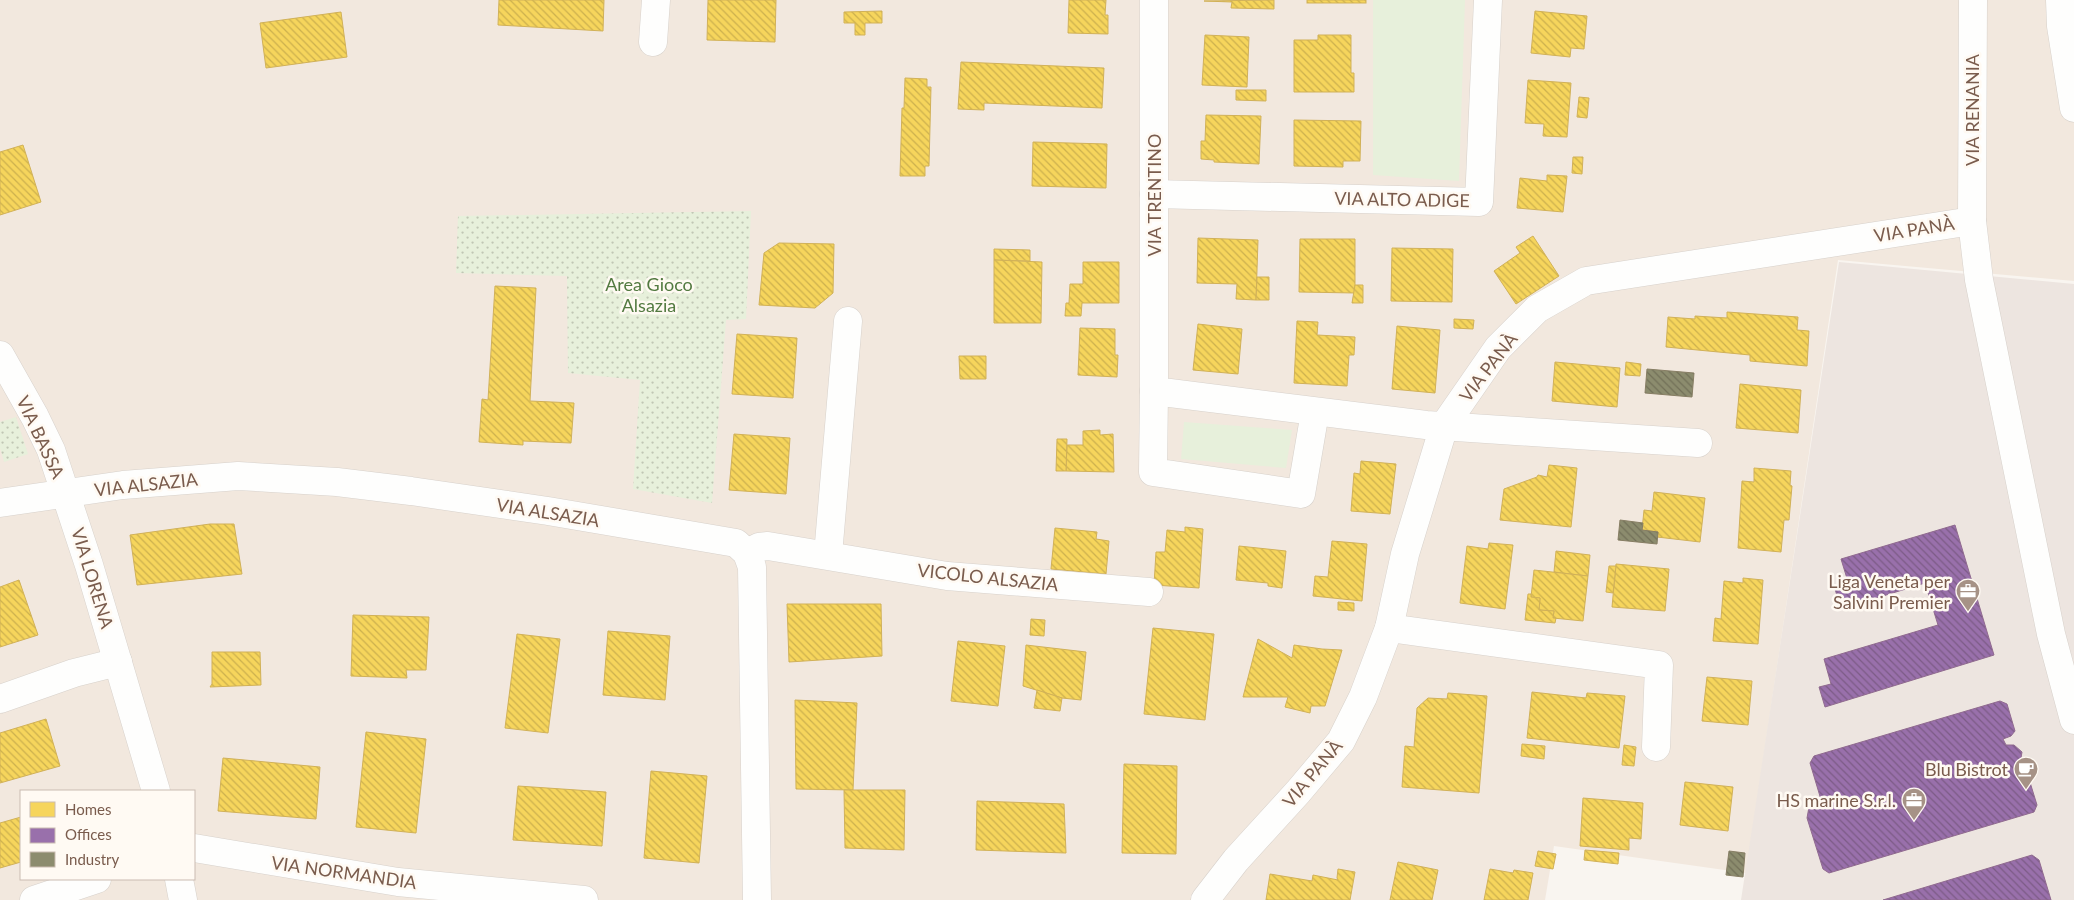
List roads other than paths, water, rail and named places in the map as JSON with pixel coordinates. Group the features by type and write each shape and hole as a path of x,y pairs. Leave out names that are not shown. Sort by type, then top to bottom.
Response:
{"street":[{"path":"653,42 656,0"},
{"name":"VIA TRENTINO","path":"1154,0 1153,472 1301,494 1315,412"},
{"name":"VIA ALTO ADIGE","path":"1154,194 1479,202 1488,0"},
{"name":"VIA RENANIA","path":"1972,220 1973,0"},
{"path":"2060,0 2061,26 2074,108"},
{"name":"VIA PANÀ","path":"1205,900 1236,860 1341,741 1363,697 1389,628 1405,554 1444,426 1498,348 1538,309 1586,281 1972,220 1979,280 2051,634 2074,720"},
{"path":"828,555 848,321"},
{"name":"VIA BASSA","path":"0,355 36,417 51,450 66,493"},
{"path":"1154,391 1315,412 1444,426"},
{"name":"VIA PANÀ","path":"1444,426 1698,442"},
{"name":"VIA ALSAZIA","path":"0,503 123,485 238,476 337,482 548,511 736,544 747,553"},
{"name":"VIA LORENA","path":"66,493 156,790"},
{"name":"VICOLO ALSAZIA","path":"747,553 759,547 768,546 946,576 1149,592"},
{"path":"747,553 752,567 757,900"},
{"path":"1389,628 1659,664 1656,747"},
{"path":"0,699 74,673 118,662"},
{"name":"VIA NORMANDIA","path":"195,848 398,882 584,900"},
{"path":"34,900 94,880"},
{"path":"179,880 184,900"}],"place":[{"name":"Liga Veneta per Salvini Premier","path":"1968,612"},
{"name":"Blu Bistrot","path":"2026,790"},
{"name":"HS marine S.r.l.","path":"1914,821"}],"park label":[{"name":"Area Gioco Alsazia","path":"649,294"}]}
